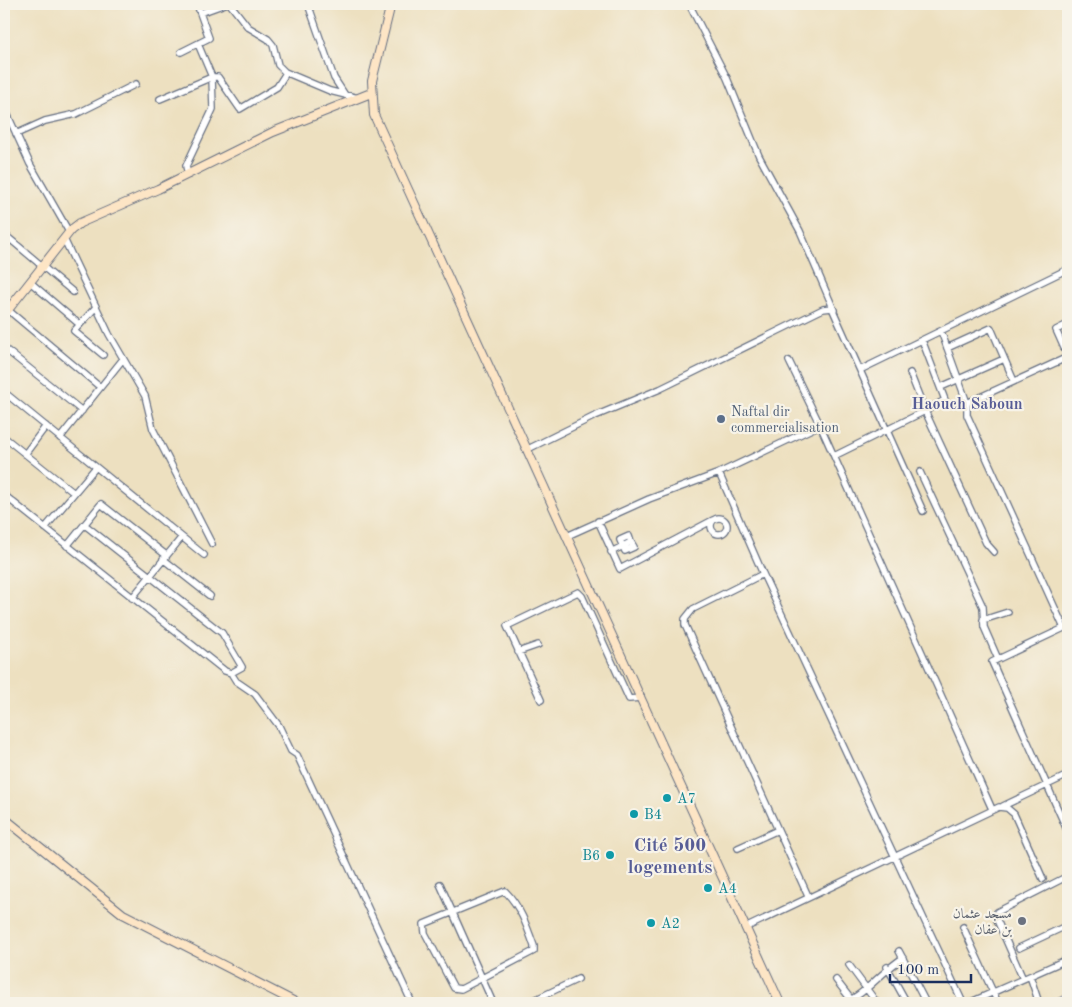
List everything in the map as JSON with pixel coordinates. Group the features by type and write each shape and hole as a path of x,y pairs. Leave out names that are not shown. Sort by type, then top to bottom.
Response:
{"main road":[{"path":"391,4 371,93 374,114 780,1003"},
{"path":"7,311 69,232 94,216 188,175 273,132 371,93"},
{"path":"4,818 123,914 297,1003"}],"street":[{"path":"181,52 209,38 197,4"},
{"path":"200,13 225,4"},
{"path":"230,4 248,26 268,39 276,52 278,65 286,73 330,92 358,98"},
{"path":"308,4 334,78 345,95"},
{"path":"689,4 727,78 759,156 800,231 923,511"},
{"path":"188,175 186,166 213,109 212,77 198,44"},
{"path":"160,99 212,77 218,77 240,109 277,86 286,73"},
{"path":"16,134 45,121 76,114 136,84"},
{"path":"4,107 30,164 69,232"},
{"path":"4,234 73,292"},
{"path":"64,239 122,359 146,396 153,429 212,544"},
{"path":"860,370 1012,294 1068,269"},
{"path":"30,282 78,324"},
{"path":"4,300 7,311 100,387"},
{"path":"96,307 78,324 74,331 103,355"},
{"path":"528,449 596,416 660,389 823,309 829,308 834,310"},
{"path":"967,402 1068,357 1056,330 1068,324"},
{"path":"947,348 991,328 1014,381"},
{"path":"941,331 967,402 967,415 1064,628 992,662 1068,832"},
{"path":"834,456 945,400 922,340"},
{"path":"4,348 82,411"},
{"path":"60,438 122,359"},
{"path":"941,387 959,381 1004,359"},
{"path":"789,361 820,425 992,809"},
{"path":"910,373 925,411 986,543 994,552"},
{"path":"4,392 204,555"},
{"path":"567,536 649,499 719,473 820,425"},
{"path":"25,454 46,426"},
{"path":"4,437 74,493"},
{"path":"45,528 96,467"},
{"path":"920,472 983,607 984,627 998,659"},
{"path":"719,473 763,574 963,1003"},
{"path":"4,495 225,671 232,673 236,681 255,694 279,726 291,751 297,755 412,1003"},
{"path":"67,546 102,504 210,596"},
{"path":"598,521 620,569 712,520"},
{"path":"85,525 222,634 242,666 232,673"},
{"path":"132,598 182,537"},
{"path":"611,552 622,546 625,551 634,547 631,542"},
{"path":"763,574 693,609 685,619 685,626 808,896"},
{"path":"541,700 506,628 507,624 578,592 581,594 628,699 633,701 641,698"},
{"path":"983,620 1008,612"},
{"path":"518,652 538,645"},
{"path":"745,928 808,896 1068,774"},
{"path":"1003,806 1014,814 1043,879"},
{"path":"738,848 778,830"},
{"path":"1023,980 997,920 997,912 1068,876"},
{"path":"440,884 493,1003"},
{"path":"505,891 512,898 523,918 534,951 483,979 461,989 454,988 425,933 424,924 505,891"},
{"path":"1019,948 1068,925"},
{"path":"963,927 998,1003"},
{"path":"899,951 926,1003"},
{"path":"844,1003 853,1002 887,967 903,958"},
{"path":"969,1003 1068,959"},
{"path":"849,965 877,1003"},
{"path":"887,967 907,1003"},
{"path":"1030,976 1039,1003"},
{"path":"528,1003 578,979"},
{"path":"836,980 853,1002"},
{"path":"1057,1003 1068,998"}],"place":[{"name":"Naftal dir commercialisation","path":"721,419"},
{"name":"A7","path":"667,798"},
{"name":"B4","path":"634,814"},
{"name":"B6","path":"610,855"},
{"name":"A4","path":"708,888"},
{"name":"مسجد عثمان بن عفان","path":"1022,921"},
{"name":"A2","path":"651,923"}],"district":[{"name":"Haouch Saboun","path":"967,403"},
{"name":"Cité 500 logements","path":"670,855"}]}
